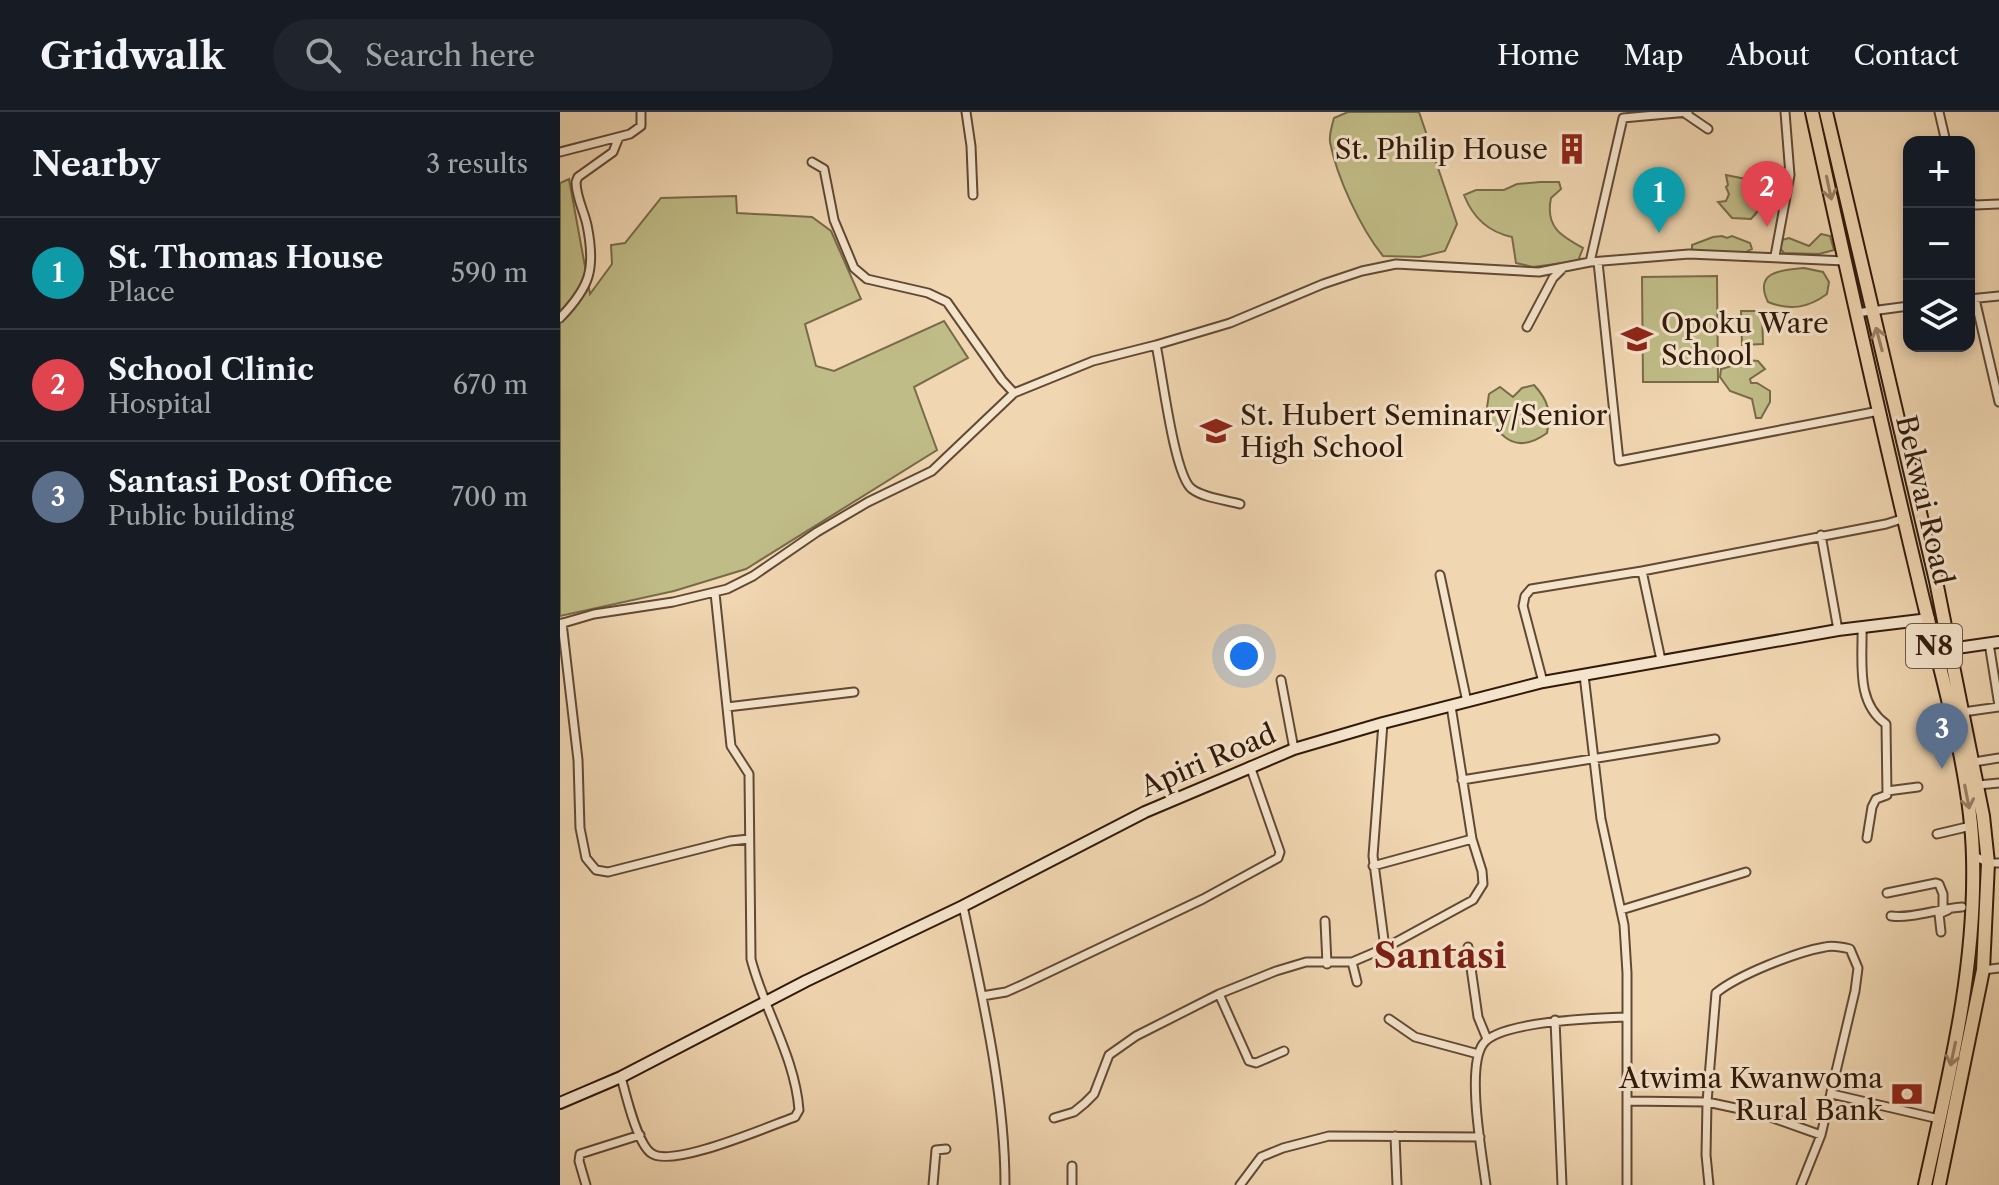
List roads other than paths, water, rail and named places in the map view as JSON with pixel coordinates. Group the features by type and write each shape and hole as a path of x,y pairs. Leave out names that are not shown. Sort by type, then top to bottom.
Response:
{"highway":[{"name":"Bekwai Road","path":"1812,112 1894,479 1929,619 1959,754 1971,826 1973,855 1968,906 1969,969 1925,1185"},
{"name":"Bekwai Road","path":"1826,112 1892,385 1994,863 1983,970 1939,1185"},
{"path":"1894,479 1912,475"}],"street":[{"path":"560,152 619,137 641,126 641,112"},
{"path":"966,112 973,195"},
{"path":"1775,256 1790,175 1785,112"},
{"path":"1939,112 1945,136"},
{"path":"1708,129 1687,113 1626,114 1621,122 1594,262 1619,461 1879,411"},
{"path":"560,318 581,295 590,273 587,227 576,182 578,177 613,152 619,137"},
{"path":"812,162 824,169 834,220 854,268 867,279 928,293 947,302 1014,393"},
{"path":"1975,205 1999,204"},
{"path":"749,839 608,872 596,870 586,858 580,828 578,760 561,623 594,614 715,593 753,576 868,502 932,471 1014,393 1093,361 1230,323 1323,284 1378,267 1396,264 1539,272 1637,256 1689,254 1845,261"},
{"path":"1527,327 1553,278 1563,268"},
{"path":"1975,299 1999,296"},
{"path":"1856,313 1903,307"},
{"path":"1975,310 1999,402"},
{"path":"1156,345 1184,479 1192,489 1240,504"},
{"path":"1543,682 1523,606 1525,596 1531,589 1642,571 1905,518"},
{"path":"1821,535 1838,630"},
{"path":"1642,571 1661,660"},
{"path":"1440,575 1467,702"},
{"path":"621,1077 640,1135 652,1154 662,1157 688,1155 795,1117 799,1110 784,1049 751,959 749,774 731,746 715,593"},
{"name":"Apiri Road","path":"560,1103 621,1077 1145,812 1294,749 1543,682 1838,630 1929,619"},
{"path":"1862,627 1865,698 1871,712 1886,724 1887,795 1876,799 1872,807 1867,838"},
{"path":"1935,647 1994,642 1999,706 1963,712"},
{"path":"1584,675 1601,819 1621,910 1627,973 1627,1185"},
{"path":"1281,680 1294,749"},
{"path":"727,707 854,692"},
{"path":"1054,1118 1074,1112 1094,1094 1109,1055 1136,1036 1219,994 1295,965 1306,962 1352,962 1385,948 1473,900 1483,884 1482,871 1472,839 1451,706"},
{"path":"1383,723 1373,866 1385,948"},
{"path":"1462,780 1715,739"},
{"path":"1974,762 1999,758"},
{"path":"982,996 1006,992 1024,984 1203,899 1278,858 1280,852 1250,766"},
{"path":"1978,785 1999,783"},
{"path":"1887,791 1918,787"},
{"path":"1937,834 1971,826"},
{"path":"1373,866 1472,839"},
{"path":"1973,855 1994,863"},
{"path":"1621,910 1746,872"},
{"path":"1887,893 1936,883 1943,894 1943,907"},
{"path":"963,906 982,996 1004,1139 1005,1185"},
{"path":"1891,916 1968,906"},
{"path":"1941,932 1939,914 1968,906"},
{"path":"1325,921 1327,964"},
{"path":"1709,1185 1707,1102 1716,993 1729,982 1827,946 1850,949 1858,968 1832,1094 1821,1135 1801,1185"},
{"path":"1468,947 1478,1017 1487,1039"},
{"path":"1352,962 1357,982"},
{"path":"1983,970 1999,968"},
{"path":"1219,994 1249,1061 1256,1063 1284,1051"},
{"path":"1486,1185 1474,1079 1478,1054 1487,1039 1555,1020 1627,1017"},
{"path":"1389,1019 1415,1037 1478,1054"},
{"path":"1555,1020 1562,1185"},
{"path":"1832,1094 1939,1119"},
{"path":"1627,1101 1707,1102 1759,1113 1821,1135"},
{"path":"586,1185 580,1154 640,1135"},
{"path":"1240,1185 1253,1165 1271,1151 1329,1136 1480,1137"},
{"path":"1395,1136 1397,1185"},
{"path":"933,1185 934,1155 936,1150 946,1149"},
{"path":"1072,1166 1072,1185"}],"place":[{"name":"St. Philip House","path":"1572,149"},
{"name":"School Clinic","path":"1767,227"},
{"name":"St. Thomas House","path":"1659,233"},
{"name":"Opoku Ware School","path":"1637,339"},
{"name":"St. Hubert Seminary/Senior High School","path":"1216,431"},
{"name":"Santasi Post Office","path":"1942,769"},
{"name":"Atwima Kwanwoma Rural Bank","path":"1907,1094"}],"district":[{"name":"Santasi","path":"1440,955"}]}
